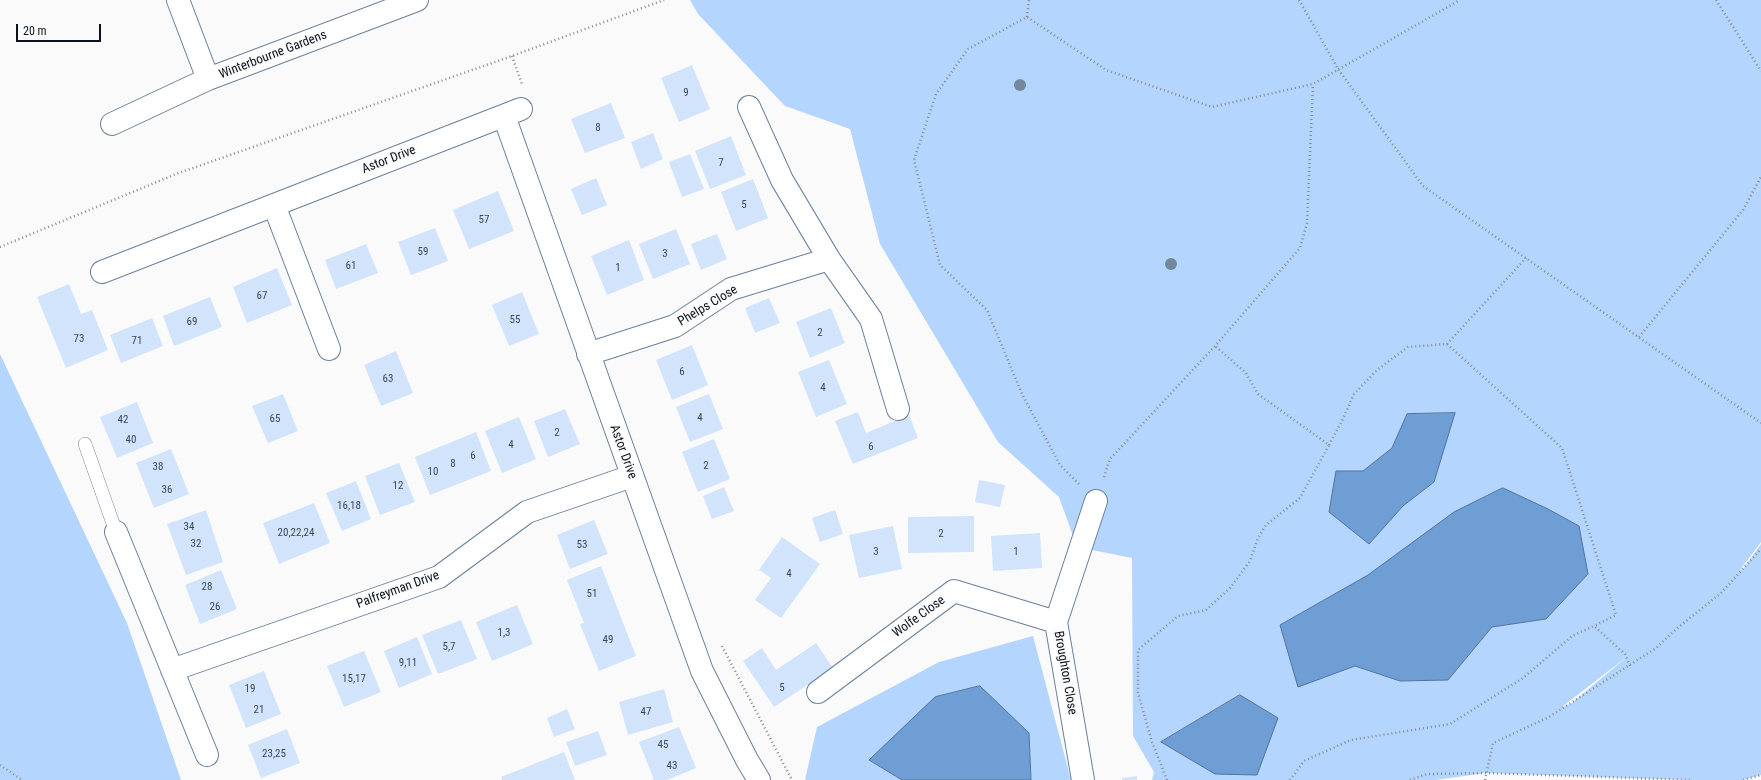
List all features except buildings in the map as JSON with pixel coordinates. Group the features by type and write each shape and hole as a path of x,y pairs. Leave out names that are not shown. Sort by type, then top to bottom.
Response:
{"street":[{"name":"Winterbourne Gardens","path":"178,0 208,79 417,0"},
{"path":"112,124 208,79"},
{"path":"749,107 782,180 829,259 871,319 898,409"},
{"name":"Astor Drive","path":"102,272 513,112 588,354 702,671 747,760 759,780"},
{"path":"274,205 329,348"},
{"name":"Phelps Close","path":"588,354 675,326 731,289 829,259"},
{"name":"Palfreyman Drive","path":"172,670 440,577 527,512 632,476"},
{"name":"Broughton Close","path":"1083,780 1056,622 1096,500"},
{"path":"116,532 207,756"},
{"name":"Wolfe Close","path":"818,692 954,591 1056,622"}],"lane":[{"path":"85,444 116,532"}],"path":[{"path":"0,247 176,174 505,58 664,0"},
{"path":"1027,17 1029,0"},
{"path":"1299,0 1338,69 1423,186 1761,423"},
{"path":"1027,17 1106,70 1212,107 1313,84 1460,0"},
{"path":"1716,0 1761,71"},
{"path":"1027,17 968,48 936,94 914,160 940,265 987,310 1022,394 1060,465 1096,500 1110,460 1215,346 1300,248 1307,223 1313,84"},
{"path":"1639,337 1744,210 1761,177"},
{"path":"1167,780 1152,742 1138,693 1138,650 1178,616 1206,610 1230,588 1250,561 1258,538 1266,525 1300,498 1343,419 1354,394 1377,370 1408,347 1448,344 1526,258"},
{"path":"1290,780 1304,761 1351,740 1450,724 1523,678 1572,636 1616,615 1562,448 1448,344"},
{"path":"1215,346 1246,373 1258,394 1329,445"},
{"path":"1485,780 1493,743 1549,717 1656,648 1675,630 1721,593 1761,549"},
{"path":"1594,626 1625,654 1630,666"},
{"path":"689,635 717,636 792,780"},
{"path":"0,765 22,780"},
{"path":"1410,780 1427,774 1486,773 1690,780"},
{"path":"1743,780 1761,776"}],"shaded area":[{"path":"690,0 1761,0 1761,542 1740,570 1743,569 1761,544 1761,775 1743,780 1690,780 1486,773 1435,780 1152,780 1154,772 1133,736 1132,558 1077,547 1059,497 998,442 880,244 850,129 785,106 698,14","holes":["1408,414 1434,482 1403,506 1369,544 1336,471 1363,471 1393,448","1368,575 1546,619 1492,627 1448,680 1400,681 1355,666 1280,625","1628,656 1572,703 1563,706"]},
{"path":"0,354 127,623 181,780 0,780"},
{"path":"1455,413 1434,482 1403,506 1369,544 1329,512 1336,471 1363,471 1392,448 1407,414"},
{"path":"1503,488 1548,509 1579,526 1588,574 1546,619 1492,627 1448,680 1400,681 1355,666 1298,687 1280,625 1368,575 1454,512"},
{"path":"1033,636 1071,780 1031,780 1029,733 869,760 902,780 805,780 817,727 939,662"},
{"path":"980,686 1029,733 1031,780 902,780 869,760 935,697"},
{"path":"1240,695 1278,718 1257,775 1215,774 1161,742"}]}
